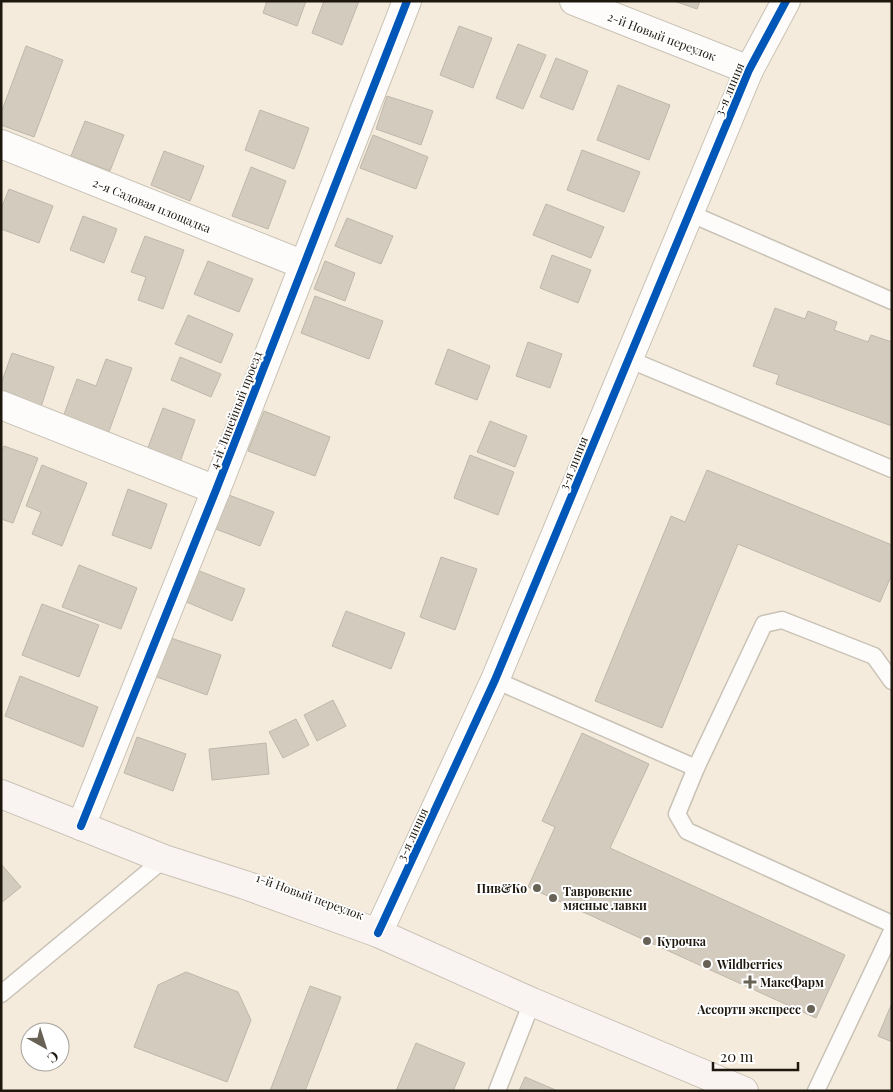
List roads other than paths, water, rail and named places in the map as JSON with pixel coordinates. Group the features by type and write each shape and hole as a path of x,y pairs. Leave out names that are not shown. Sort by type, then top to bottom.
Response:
{"street":[{"name":"4-й Линейный проезд","path":"82,826 216,490 407,1"},
{"name":"2-й Новый переулок","path":"574,1 749,70"},
{"name":"3-я линия","path":"378,933 495,680 749,70 786,1"},
{"name":"2-я Cадовая площадка","path":"1,144 304,265"},
{"path":"1,405 216,490"},
{"name":"1-й Новый переулок","path":"1,794 164,859 245,885 378,933 532,1002 744,1091"}],"lane":[{"path":"689,214 892,301"},
{"path":"628,359 892,468"},
{"path":"892,681 874,656 782,620 764,624 696,768 677,814 687,831 892,924"},
{"path":"495,680 696,768"},
{"path":"1,994 164,859"},
{"path":"816,1091 892,931"},
{"path":"497,1091 532,1002"}],"place":[{"name":"Пив&Ко","path":"537,888"},
{"name":"Тавровские мясные лавки","path":"553,898"},
{"name":"Курочка","path":"647,941"},
{"name":"Wildberries","path":"707,964"},
{"name":"МаксФарм","path":"750,982"},
{"name":"Ассорти экспресс","path":"811,1009"}]}
